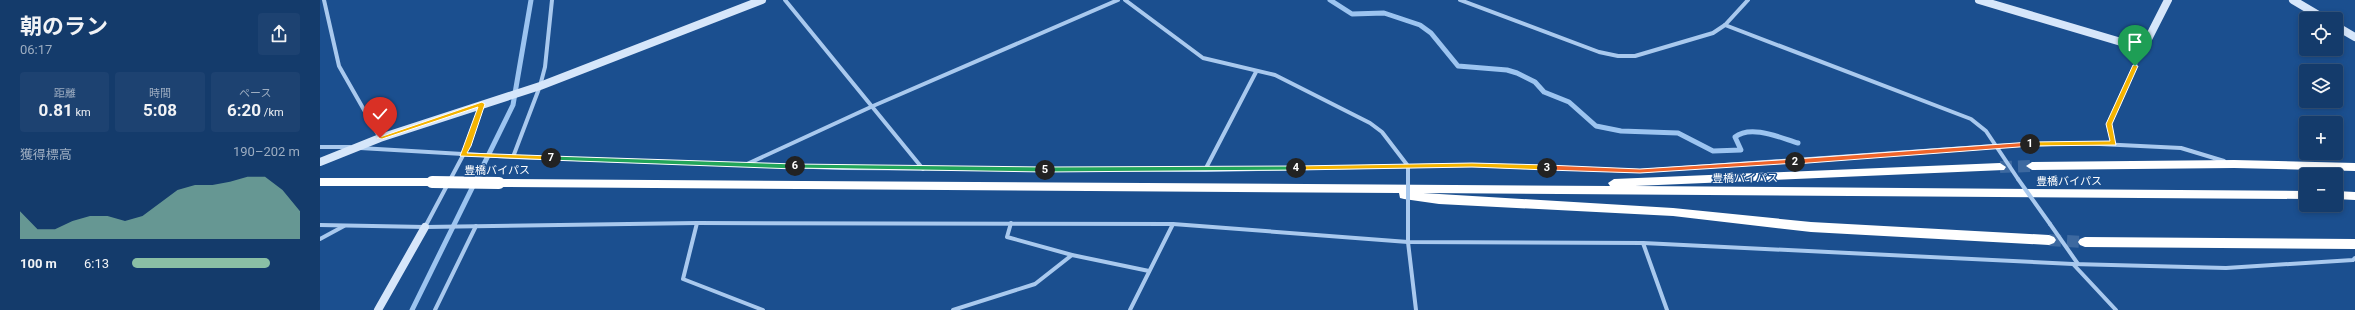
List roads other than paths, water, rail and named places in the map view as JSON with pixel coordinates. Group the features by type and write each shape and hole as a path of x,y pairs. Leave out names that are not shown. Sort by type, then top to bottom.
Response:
{"highway":[{"path":"2032,166 2234,164 2355,167"},
{"path":"1485,189 2000,167"},
{"name":"豊橋バイパス","path":"320,182 2299,195"},
{"path":"1355,189 1439,200 1673,212 1811,227 2049,240"},
{"path":"2343,195 2355,196"},
{"path":"2085,242 2355,244"}],"street":[{"path":"324,0 339,66 380,138"},
{"path":"513,157 540,86 545,67 552,0"},
{"path":"320,162 380,138 482,104 496,102 540,86 762,0"},
{"path":"785,0 873,106 923,170"},
{"path":"745,164 873,106 1118,0"},
{"path":"1125,0 1203,58 1256,72 1275,75 1370,123 1382,132 1408,166 1408,242 1416,310"},
{"path":"1460,0 1618,56 1642,55 1713,33 1725,25 1748,0"},
{"path":"1979,0 2138,48 2144,47 2168,0"},
{"path":"2292,0 2313,12"},
{"path":"1725,25 1971,119 1986,131 1994,146 2050,224 2076,264 2116,310"},
{"path":"2343,30 2355,37"},
{"path":"2113,144 2109,124 2135,66 2138,48"},
{"path":"1205,170 1256,72"},
{"path":"378,310 425,227 462,154 468,146 482,104"},
{"path":"320,147 475,155 503,155 513,157 923,170 1205,170 1472,165 1640,171 1994,146 2113,144 2181,148 2234,164"},
{"path":"697,223 683,279 763,310"},
{"path":"320,225 436,227 697,223 1173,224 1408,242 1643,243 2076,264 2226,268 2353,260 2355,258"},
{"path":"1011,223 1007,237 1072,255 1149,272"},
{"path":"1130,310 1173,224"},
{"path":"320,239 344,226"},
{"path":"435,310 476,226"},
{"path":"1643,243 1667,310"},
{"path":"953,310 1034,284 1072,255"}],"waterway":[{"path":"412,310 513,105 531,0"},
{"path":"1330,0 1352,14 1384,13 1420,25 1431,33 1458,66 1507,70 1517,73 1535,82 1544,92 1569,102 1596,126 1621,131 1678,133 1713,151 1741,150 1735,137 1742,133 1749,132 1775,135 1798,143"}],"tunnel":[{"path":"2000,167 2032,166"},
{"path":"2049,240 2085,242"}]}
